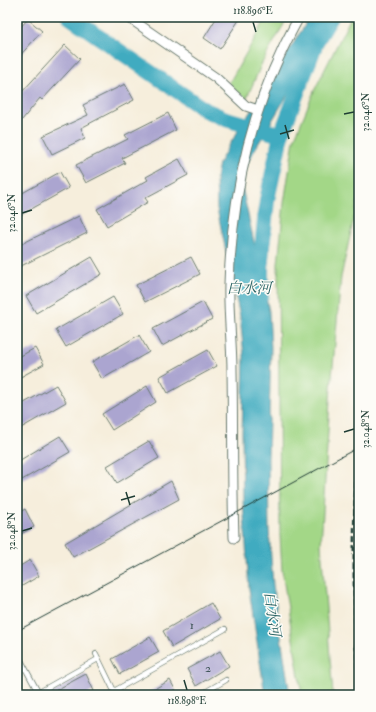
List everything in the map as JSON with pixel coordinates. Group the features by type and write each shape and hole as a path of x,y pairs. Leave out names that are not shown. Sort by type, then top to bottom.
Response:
{"street":[{"path":"128,17 216,78 246,106 258,110"},
{"path":"234,538 232,342 229,286 233,222 243,160 254,121 267,83 298,17"}],"lane":[{"path":"17,653 36,694 97,657 115,693 225,629"},
{"path":"200,695 226,680"}],"green space":[{"path":"267,17 288,17 262,63 246,100 225,90"},
{"path":"351,17 359,17 359,195 341,277 330,399 321,545 333,695 302,695 282,571 280,535 278,264 284,203 294,140 314,91"}],"water":[{"name":"白水河","path":"310,17 334,17 254,151 244,170 242,187 269,311 271,348 268,459 269,529 273,585 290,695 265,695 249,589 243,501 242,433 244,356 240,317 217,209 216,178 219,163 228,147"}],"building":[{"path":"217,17 241,17 220,49 204,38"},
{"path":"28,19 42,31 17,59 17,31"},
{"path":"65,45 80,59 42,100 40,98 17,126 17,90 21,93"},
{"path":"125,84 134,100 81,128 85,138 52,154 43,136 88,115 83,105"},
{"path":"168,113 176,130 122,158 125,163 86,183 76,165 128,139 125,135"},
{"path":"179,159 188,175 145,198 148,202 107,226 97,209 148,180 146,177"},
{"path":"60,172 69,188 17,217 17,196"},
{"path":"79,216 87,233 17,268 17,246"},
{"path":"92,257 102,274 36,313 26,296"},
{"path":"191,257 200,274 145,302 136,285"},
{"path":"113,297 123,314 66,347 56,330"},
{"path":"203,302 212,319 162,346 153,329"},
{"path":"139,335 149,352 102,379 92,362"},
{"path":"35,348 44,364 17,379 17,358"},
{"path":"208,350 217,366 168,393 159,377"},
{"path":"56,385 66,402 21,428 17,421 17,407"},
{"path":"147,386 156,402 112,430 102,414"},
{"path":"60,436 70,452 22,480 17,472 17,462"},
{"path":"149,441 159,458 117,483 107,466"},
{"path":"171,481 179,499 73,557 65,543"},
{"path":"25,509 34,527 17,536 17,514"},
{"path":"30,560 39,576 17,589 17,568"},
{"path":"211,603 220,619 172,647 163,631"},
{"path":"150,637 159,652 120,674 112,659"},
{"path":"220,651 229,666 196,686 187,669"},
{"path":"86,674 94,691 86,695 47,695"},
{"path":"170,680 178,695 144,695"}],"waterway":[{"path":"70,17 205,110 226,119 281,135"},
{"name":"白水河","path":"261,295 261,259 267,200 281,135 317,40 331,17"}],"tram line":[{"path":"17,631 359,447"}],"railway":[{"path":"359,429 355,495 354,595 359,695"}]}
